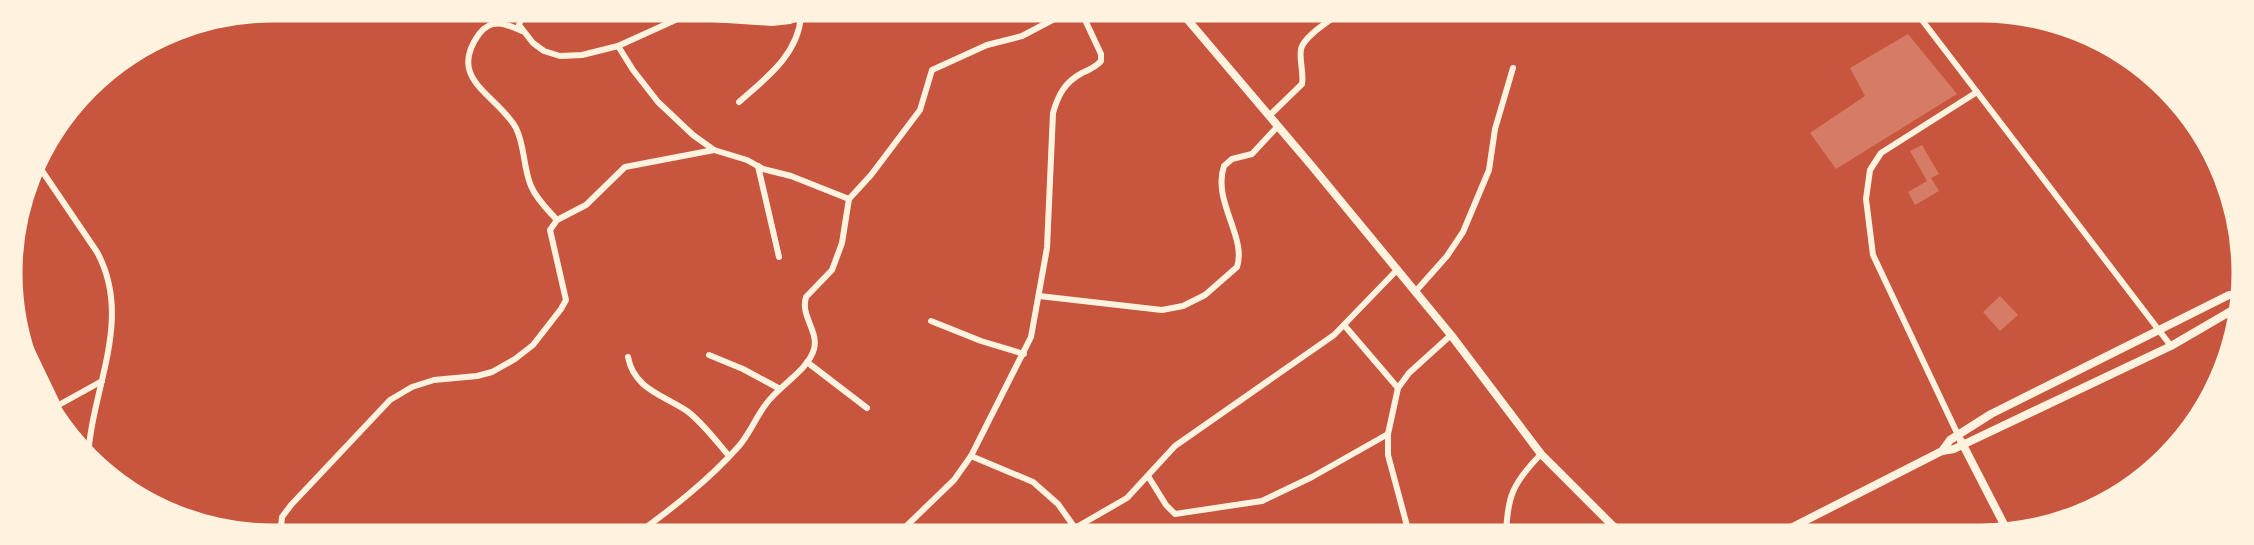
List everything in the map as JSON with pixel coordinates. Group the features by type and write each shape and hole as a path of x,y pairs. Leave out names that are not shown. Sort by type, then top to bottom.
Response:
{"street":[{"path":"520,18 522,31 533,43 560,56 582,55 618,46 680,18"},
{"path":"697,18 772,23 797,18"},
{"path":"739,102 789,53 797,39 801,18"},
{"path":"646,528 676,505 729,456 751,432 766,404 807,362 815,348 804,305 806,297 832,270 842,243 849,200 871,176 920,110 932,70 987,45 1022,36 1059,18"},
{"path":"904,528 954,480 971,456 1031,337 1047,248 1053,113 1064,88 1075,77 1101,61 1101,54 1084,18"},
{"path":"1186,18 1451,335 1541,454 1616,528"},
{"path":"1269,116 1302,84 1300,52 1304,41 1334,18"},
{"path":"1920,18 2171,346"},
{"path":"522,31 504,23 495,22 487,26 473,45 468,69 475,84 514,125 521,138 531,186 539,200 557,220"},
{"path":"618,46 658,102 693,135 714,150 791,176 849,200"},
{"path":"1415,292 1447,256 1463,232 1489,170 1495,129 1513,68"},
{"path":"1977,92 1881,153 1870,170 1866,199 1873,255 1958,435 2006,526"},
{"path":"1039,296 1162,310 1183,306 1205,295 1237,267 1239,261 1239,249 1221,187 1224,166 1232,159 1252,154 1278,126"},
{"path":"281,528 282,517 291,505 390,400 412,387 434,380 492,372 533,345 566,300 550,230 557,220 586,205 627,166 714,150"},
{"path":"758,166 779,257"},
{"path":"40,168 106,267 111,288 113,313 110,348 92,420 89,450"},
{"path":"971,456 1033,482 1058,504 1075,528 1127,498 1175,446 1334,335 1397,270"},
{"path":"1942,451 1950,440 1991,414 2229,295 2235,295"},
{"path":"1791,528 1942,451 1954,449 2171,346 2234,310"},
{"path":"931,321 981,341 1024,354"},
{"path":"1344,325 1398,388"},
{"path":"1408,528 1388,455 1388,435 1398,388 1409,373 1451,335"},
{"path":"26,339 58,405 102,380"},
{"path":"709,355 780,389"},
{"path":"628,357 629,366 646,387 690,414 729,456"},
{"path":"807,362 867,408"},
{"path":"1148,476 1166,505 1175,514 1262,501 1388,435"},
{"path":"1506,528 1507,506 1514,488 1523,473 1541,454"}],"building":[{"path":"1908,34 1957,94 1836,169 1810,133 1865,96 1850,68"},
{"path":"1922,145 1939,174 1931,178 1939,191 1915,205 1908,192 1927,181 1910,151"},
{"path":"2000,296 2018,315 2000,331 1983,312"}]}
